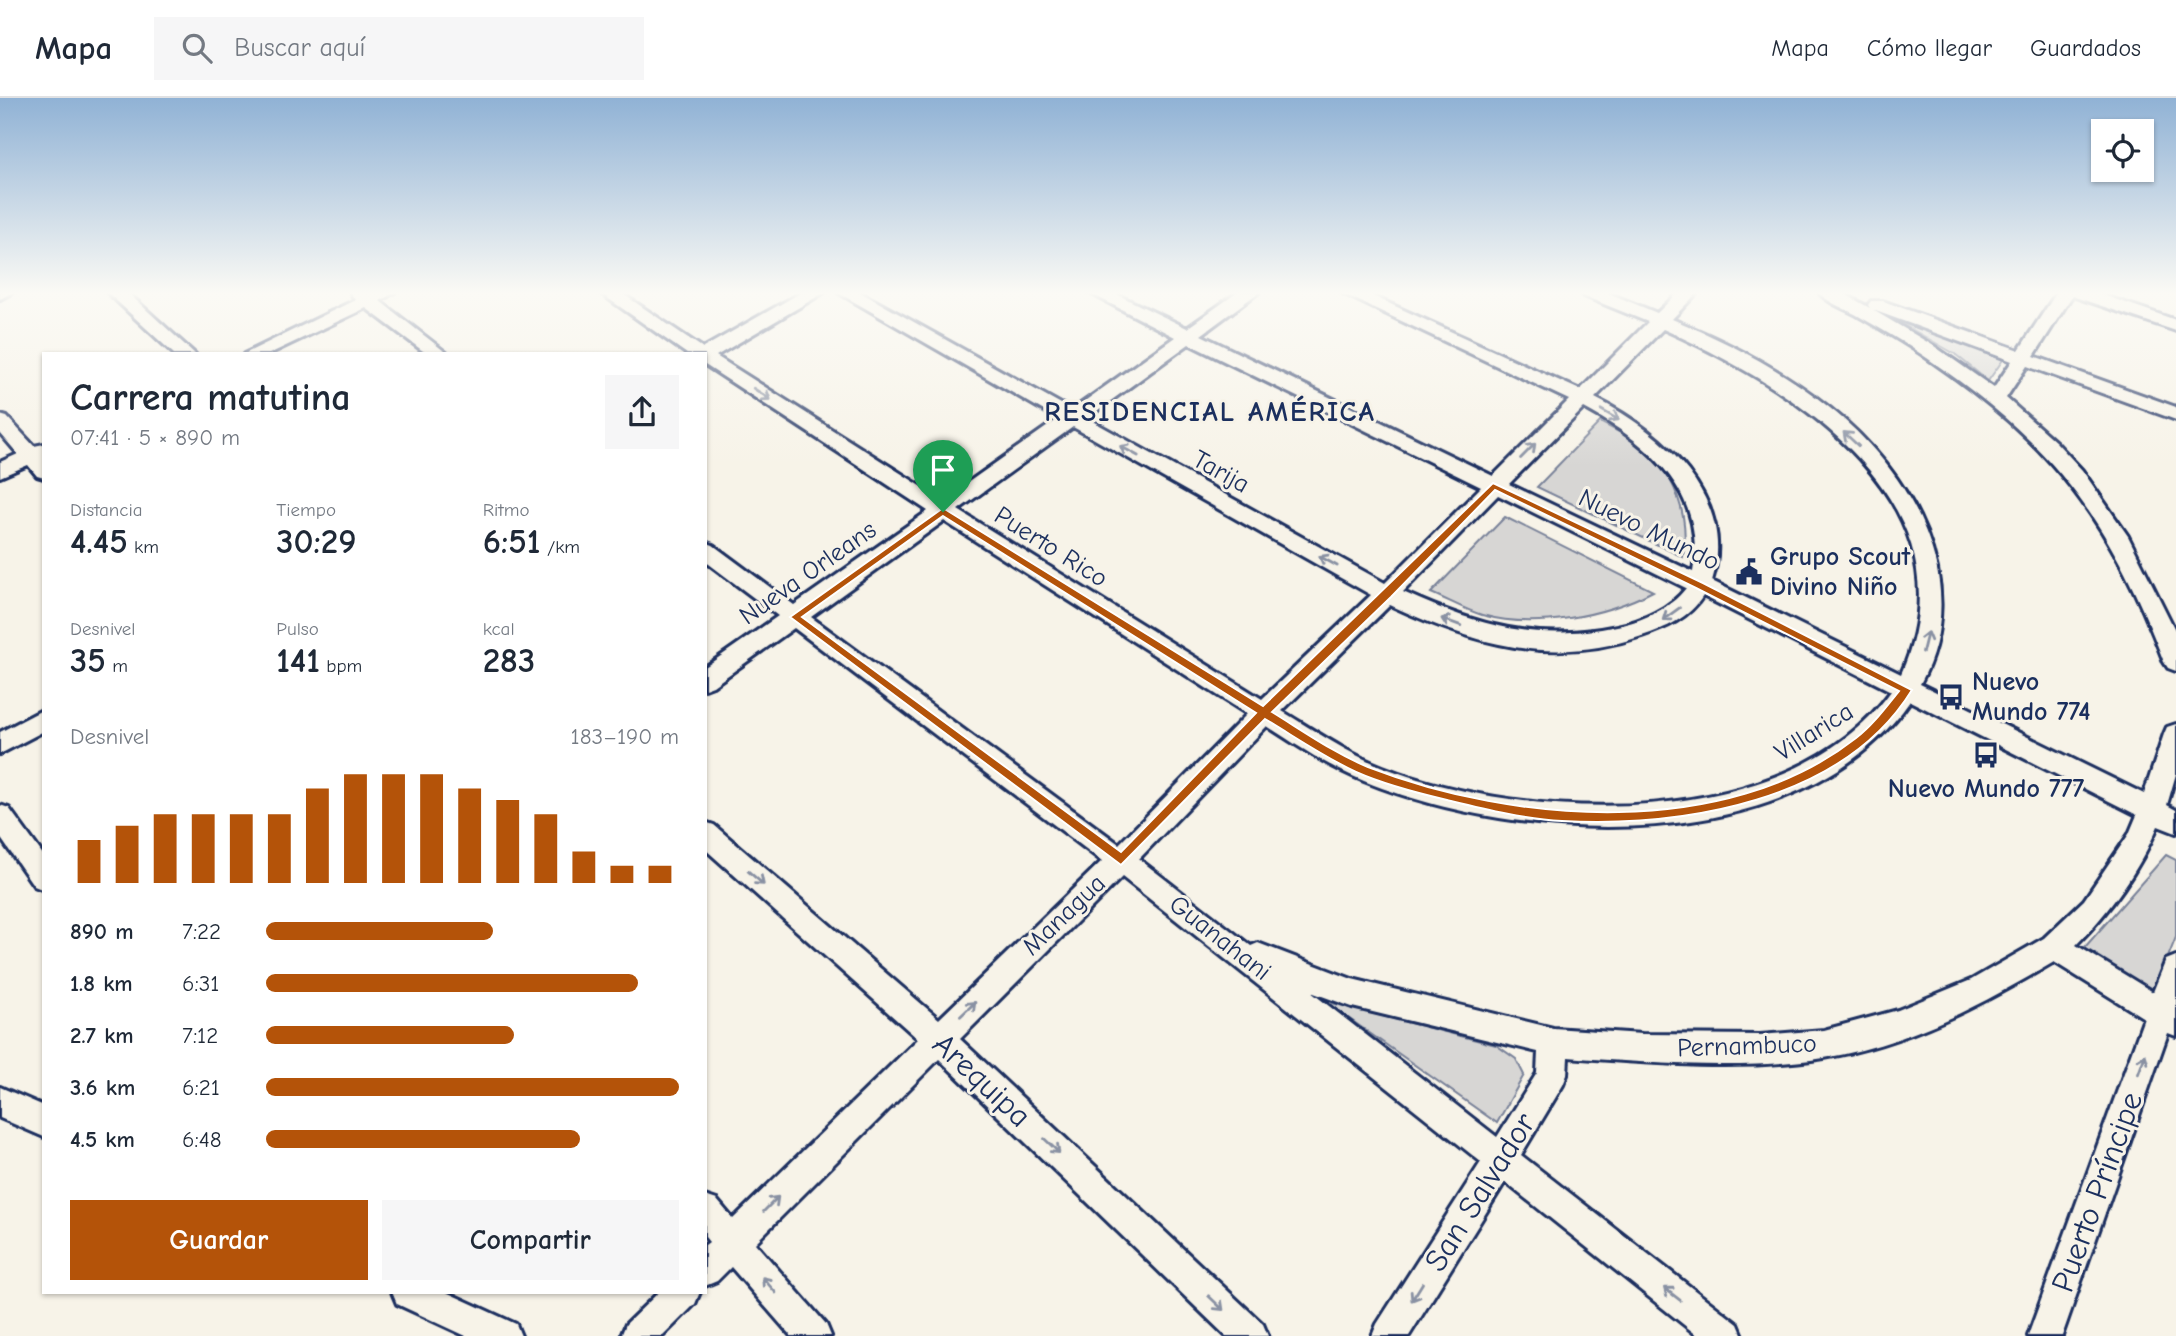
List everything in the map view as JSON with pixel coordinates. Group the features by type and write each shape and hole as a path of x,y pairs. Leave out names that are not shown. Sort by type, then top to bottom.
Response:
{"street":[{"name":"Tarija","path":"949,350 1387,594 1447,621 1493,636 1534,642 1582,641 1623,634 1662,620 1684,604 1700,585"},
{"name":"Nueva Orleans","path":"707,679 1171,350"},
{"name":"Nuevo Mundo","path":"1215,350 1700,585 2164,816"},
{"path":"1475,350 1582,399 1647,439 1670,462 1690,488 1703,515 1705,564 1700,585"},
{"name":"Managua","path":"707,1267 1121,860 1264,713 1631,350"},
{"name":"Villarica","path":"1264,713 1362,769 1406,785 1486,805 1560,816 1640,816 1703,809 1754,796 1812,772 1861,741 1907,690 1922,655 1931,601 1923,550 1885,475 1837,425 1783,383 1724,350"},
{"path":"1927,350 1995,400 2074,475 2110,523 2140,574 2176,662"},
{"path":"2000,350 2176,414"},
{"path":"1995,400 2027,350"},
{"name":"Puerto Rico","path":"707,357 943,512 1264,713"},
{"path":"0,421 39,459 0,470"},
{"name":"Guanahani","path":"707,551 1121,860 1500,1161 1726,1336"},
{"path":"0,744 42,720"},
{"name":"Pernambuco","path":"1226,942 1301,975 1352,993 1553,1042 1642,1048 1760,1049 1824,1044 1899,1024 1970,995 2054,947 2094,909 2132,851 2164,816 2176,734"},
{"path":"0,816 42,875"},
{"name":"Arequipa","path":"707,835 938,1038 1251,1336"},
{"path":"2054,947 2168,1017"},
{"name":"Puerto Príncipe","path":"2045,1336 2168,1017 2176,969"},
{"name":"San Salvador","path":"1389,1336 1552,1075 1553,1042"},
{"path":"0,1102 42,1121"},
{"path":"707,1214 814,1336"},
{"path":"413,1294 504,1336"},
{"path":"638,1336 681,1294"}],"shaded area":[{"path":"1948,350 1985,350 2005,357 1988,381"},
{"path":"1600,422 1637,442 1654,457 1671,482 1682,511 1685,542 1683,557 1537,487"},
{"path":"1505,517 1653,591 1592,614 1547,621 1524,621 1482,615 1431,593"},
{"path":"2166,855 2176,860 2176,937 2153,995 2089,957 2085,947"},
{"path":"1324,1001 1496,1045 1516,1059 1524,1075 1497,1123"}],"place":[{"name":"Grupo Scout Divino Niño","path":"1749,572"},
{"name":"Nuevo Mundo 774","path":"1951,697"},
{"name":"Nuevo Mundo 777","path":"1986,755"}],"district":[{"name":"RESIDENCIAL AMÉRICA","path":"1210,412"}],"route":[{"path":"943,512 795,617 1121,860 1264,713 1493,486 1700,585 1907,690 1861,741 1812,772 1754,796 1703,809 1640,816 1560,816 1486,805 1406,785 1362,769 1334,755 1264,713 943,512"}]}
